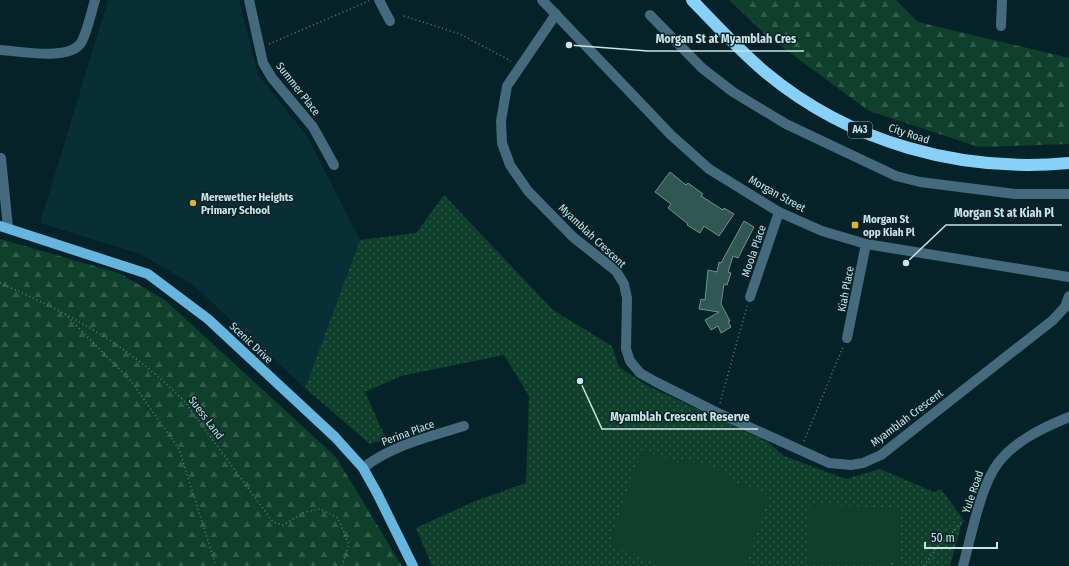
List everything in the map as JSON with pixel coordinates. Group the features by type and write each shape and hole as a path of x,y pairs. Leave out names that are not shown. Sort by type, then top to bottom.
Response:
{"highway":[{"name":"City Road","path":"692,0 731,41 766,73 798,96 833,118 867,134 933,155 968,162 1004,165 1069,163"}],"main road":[{"name":"Scenic Drive","path":"4,227 148,274 208,319 335,437 363,468 377,492 413,566"}],"street":[{"path":"0,50 61,54 75,50 82,42 95,0"},
{"name":"Summer Place","path":"249,0 264,63 272,78 313,126 334,165"},
{"path":"379,0 390,21"},
{"name":"Morgan Street","path":"542,0 671,135 709,169 780,212 822,231 866,244 1069,278"},
{"path":"1001,26 1002,0"},
{"name":"Myamblah Crescent","path":"556,14 507,86 501,121 502,143 510,165 528,191 573,237 616,271 624,284 627,298 626,349 630,360 640,372 718,413 829,463 851,465 863,463 881,455 1053,320 1065,307 1069,296"},
{"path":"650,15 702,68 733,92 786,124 896,176 920,182 1015,194 1069,194"},
{"path":"0,158 4,227"},
{"name":"Moola Place","path":"750,297 780,212"},
{"name":"Kiah Place","path":"847,338 866,244"},
{"name":"Yule Road","path":"963,566 985,487 994,469 1005,456 1034,434 1069,417"},
{"name":"Perina Place","path":"363,468 377,457 402,446 464,426"}],"path":[{"path":"267,45 369,1"},
{"path":"404,16 460,34 511,61"},
{"name":"Suess Land","path":"0,283 64,312 115,344 168,385 184,401 273,522 283,525 304,512 320,509 338,518 349,545 342,566"},
{"path":"718,413 750,297"},
{"path":"64,312 131,381 179,449 216,566"},
{"path":"800,451 847,338"},
{"path":"924,566 938,546 967,517"}],"shaded area":[{"name":"Merewether Heights Primary School","path":"108,0 239,0 258,75 307,136 360,240 305,388 192,284 140,254 40,223"}],"green space":[{"path":"729,0 896,0 918,22 1069,58 1069,144 979,147 869,111 767,36"},
{"path":"444,195 553,310 612,346 619,367 648,386 768,442 784,456 846,479 880,469 934,492 941,489 963,519 950,566 432,566 416,528 475,501 526,483 529,396 504,355 401,376 365,392 386,439 370,444 305,388 360,240 416,233"},
{"path":"0,239 119,273 165,300 336,457 402,566 0,566"},
{"path":"642,450 678,462 689,461 707,464 723,472 733,482 769,495 745,566 661,566 653,561 609,545"},
{"path":"810,505 900,508 899,566 808,563"}],"building":[{"path":"670,172 686,185 688,183 703,194 701,196 723,210 724,208 734,214 719,236 704,226 700,233 687,225 688,224 668,208 671,204 655,192"},
{"path":"744,221 754,227 738,258 733,256 728,272 731,273 727,285 724,284 721,304 730,321 728,322 731,327 721,333 718,326 711,330 705,320 719,312 699,309 701,299 705,300 708,270 717,272 719,262 721,263"}],"place":[{"name":"Morgan St at Myamblah Cres","path":"569,45"},
{"name":"Merewether Heights Primary School","path":"193,203"},
{"name":"Morgan St opp Kiah Pl","path":"855,225"},
{"name":"Morgan St at Kiah Pl","path":"906,263"},
{"name":"Myamblah Crescent Reserve","path":"580,381"}]}
